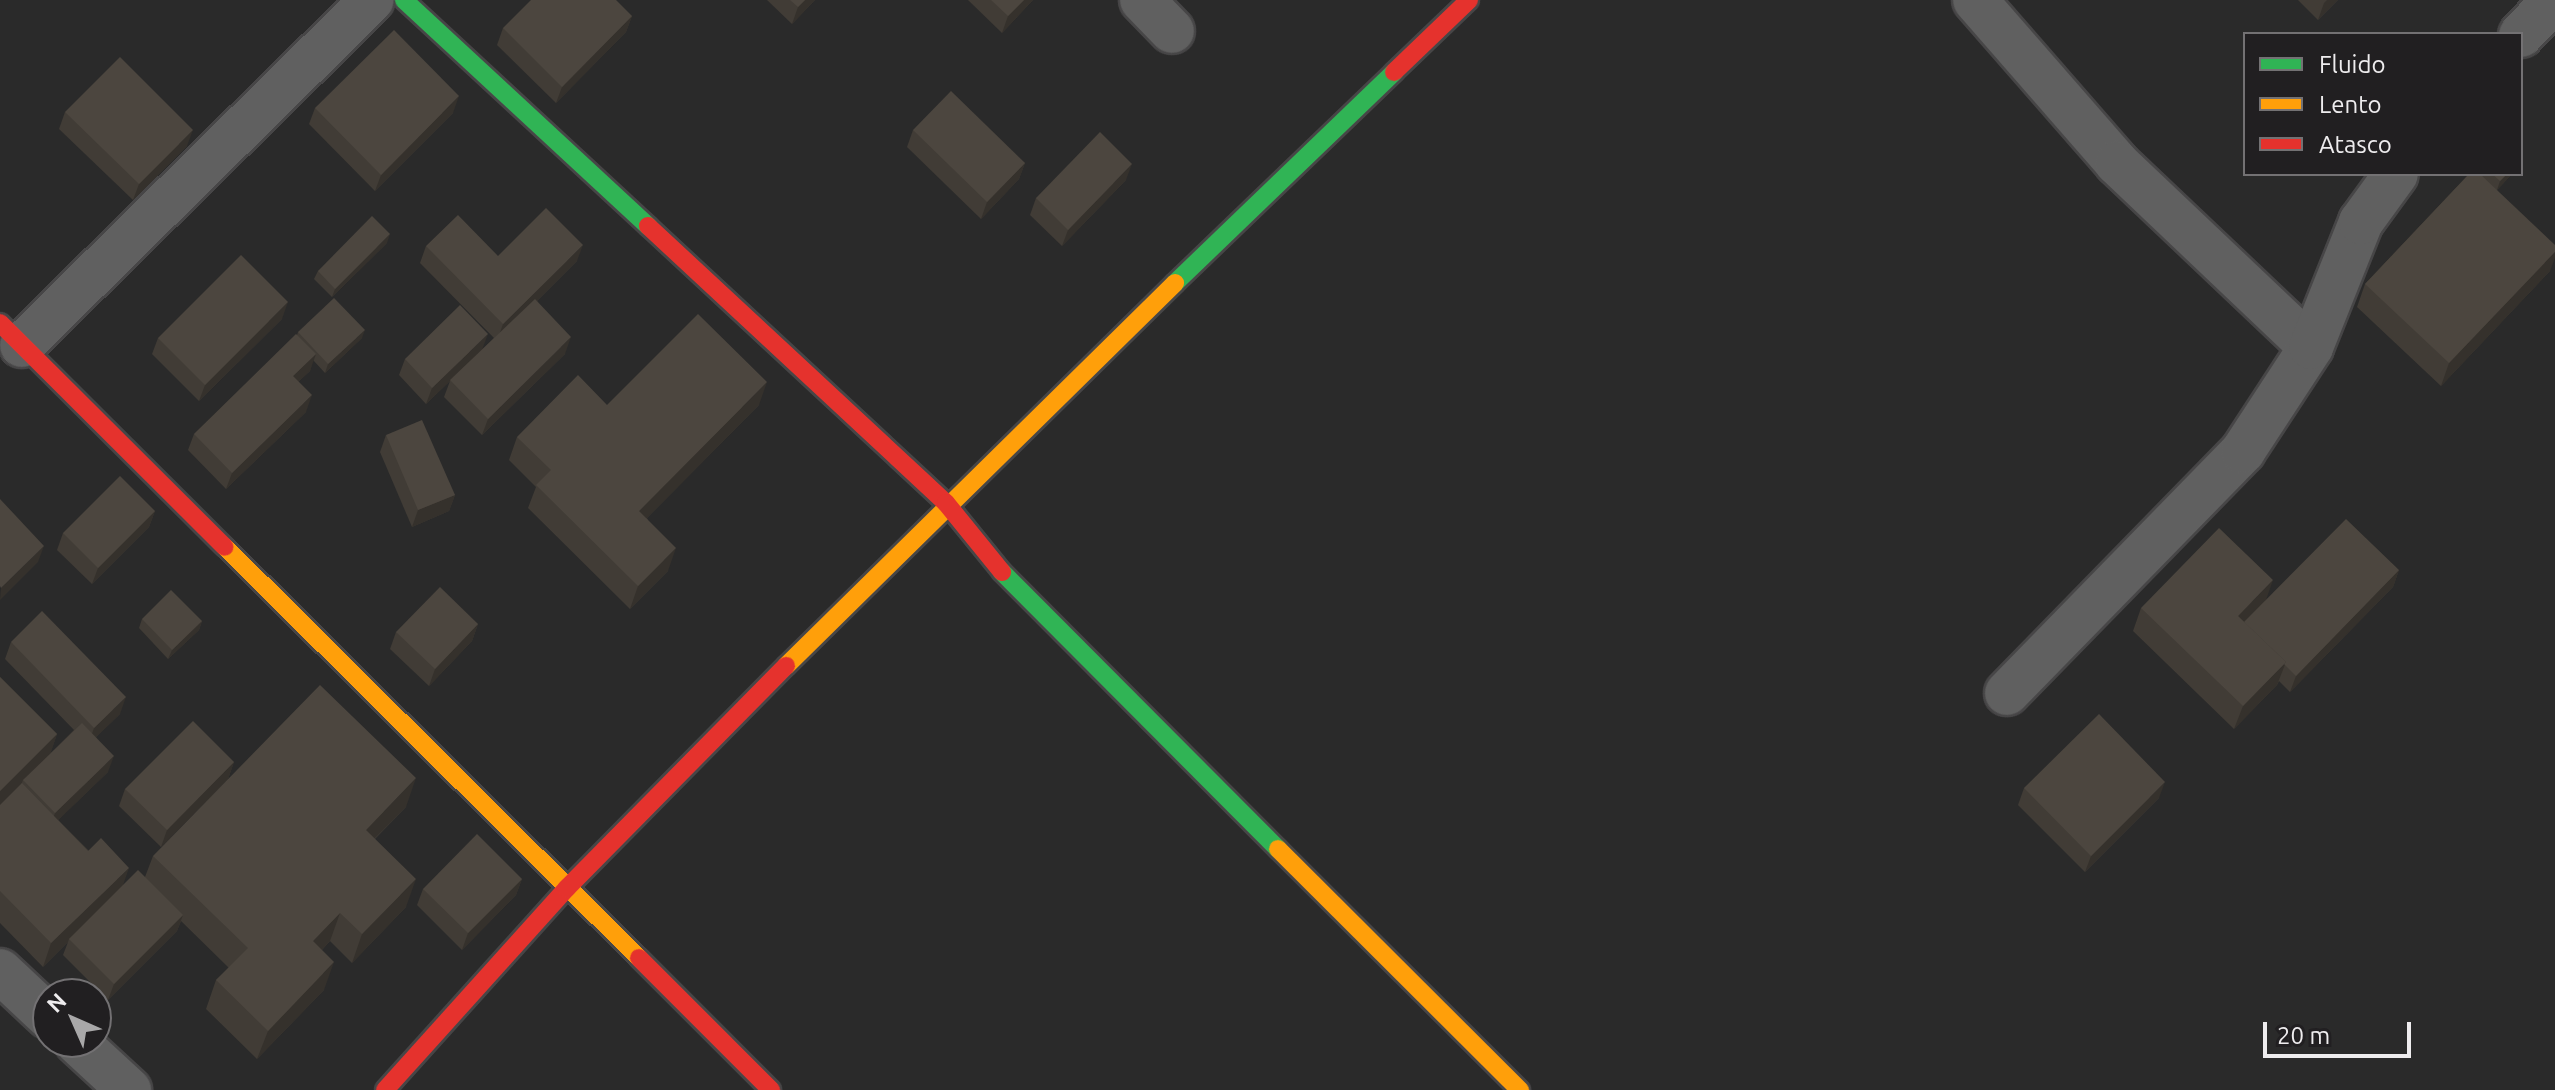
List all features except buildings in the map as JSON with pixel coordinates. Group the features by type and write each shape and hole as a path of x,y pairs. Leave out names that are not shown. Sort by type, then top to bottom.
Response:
{"street":[{"path":"372,0 11,334 771,1090"},
{"path":"404,0 946,503 1014,587 1520,1090"},
{"path":"1142,0 1172,31"},
{"path":"385,1090 567,888 946,503 1469,0"},
{"path":"1975,0 2117,163 2311,347"},
{"path":"2523,33 2554,0"},
{"path":"2007,693 2243,451 2311,347 2361,222 2395,176"},
{"path":"0,971 32,1001"},
{"path":"94,1058 129,1090"}],"traffic: fast":[{"path":"404,0 648,226"},
{"path":"1175,283 1394,72"},
{"path":"1002,572 1278,849"}],"traffic: slow":[{"path":"786,666 1175,283"},
{"path":"225,547 639,958"},
{"path":"1278,849 1520,1090"}],"traffic: jam":[{"path":"1394,72 1469,0"},
{"path":"648,226 946,503 1002,572"},
{"path":"0,323 225,547"},
{"path":"385,1090 567,888 786,666"},
{"path":"639,958 771,1090"}]}
